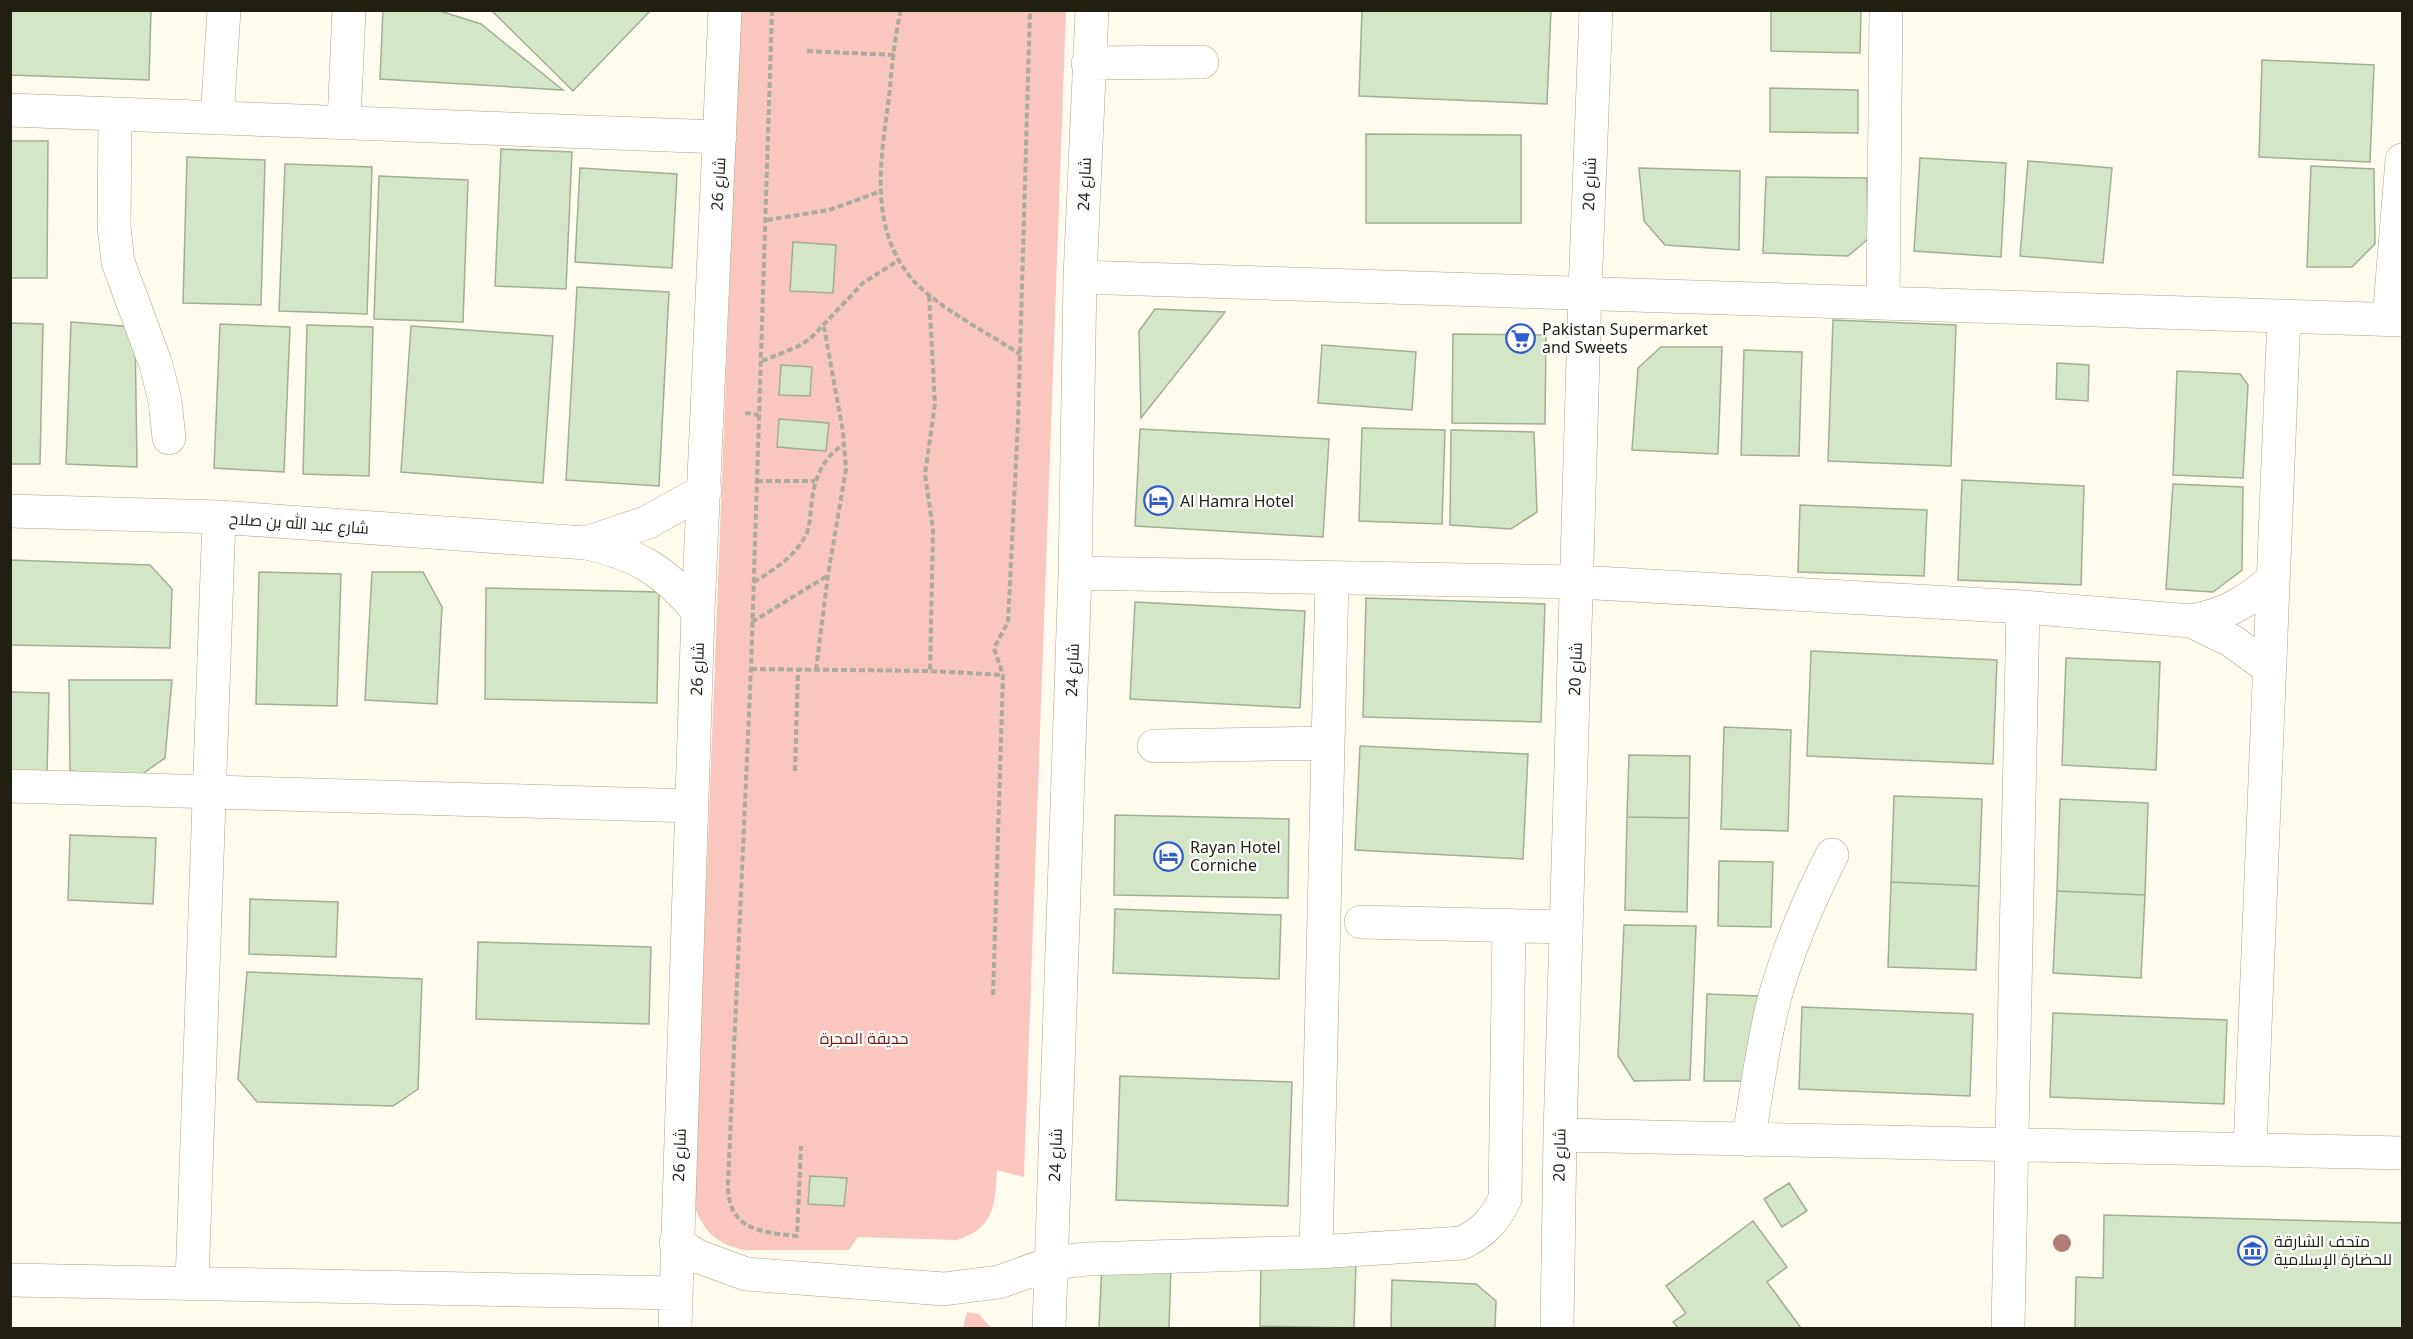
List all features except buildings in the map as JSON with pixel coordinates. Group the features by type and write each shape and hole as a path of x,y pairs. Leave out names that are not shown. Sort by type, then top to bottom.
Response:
{"street":[{"path":"217,117 224,10"},
{"path":"345,123 349,10"},
{"name":"شارع 26","path":"675,1329 698,611 724,10"},
{"name":"شارع 24","path":"1049,1329 1076,573 1080,277 1092,10"},
{"name":"شارع 20","path":"1557,1329 1566,927 1585,291 1596,10"},
{"path":"1884,302 1886,10"},
{"path":"1088,63 1202,62"},
{"path":"10,110 720,137"},
{"path":"115,114 114,227 118,262 156,365 165,401 169,438"},
{"path":"1080,277 1585,291 2396,319 2403,160"},
{"path":"2250,1149 2284,316"},
{"name":"شارع عبد الله بن صلاح","path":"586,543 648,522 705,490"},
{"name":"شارع عبد الله بن صلاح","path":"10,511 219,517 586,543 619,550 649,564 677,585 698,611"},
{"path":"192,1283 219,517"},
{"path":"1076,573 1578,582 2023,607 2191,621 2214,617 2235,608 2273,579"},
{"path":"1316,1252 1332,578"},
{"path":"2008,1329 2010,1144 2023,607"},
{"path":"2191,621 2232,641 2269,668"},
{"path":"1154,746 1328,743"},
{"path":"10,786 692,806"},
{"path":"1748,1140 1779,984 1798,927 1832,855"},
{"path":"1361,922 1566,927"},
{"path":"676,1242 697,1256 746,1274 919,1288 972,1287 1027,1274 1052,1263 1119,1257 1316,1252 1462,1243 1481,1234 1496,1218 1505,1199 1509,925"},
{"path":"1560,1136 2403,1153"},
{"path":"10,1280 675,1293"}],"path":[{"path":"771,10 767,220 751,669 728,1183 731,1208 747,1226 758,1231 797,1236 801,1146"},
{"path":"901,10 879,192 883,218 899,260 911,278 928,295 1020,354"},
{"path":"993,995 1003,675 994,648 1008,622 1020,354 1030,10"},
{"path":"807,51 894,55"},
{"path":"767,220 829,210 879,192"},
{"path":"762,361 797,348 824,327 863,283 899,260"},
{"path":"928,295 935,404 925,474 933,530 930,671"},
{"path":"816,670 828,575 846,470 844,444 824,327"},
{"path":"754,582 784,562 807,533 815,481 824,459 844,444"},
{"path":"757,481 815,481"},
{"path":"752,622 828,575"},
{"path":"751,669 930,671 1003,675"},
{"path":"795,771 798,670"}],"green space":[{"name":"حديقة المجرة","path":"740,11 1066,11 1024,1177 997,1170 993,1204 986,1222 970,1235 957,1240 858,1237 849,1250 746,1250 728,1245 713,1236 702,1223 694,1205"},
{"path":"967,1312 979,1314 991,1328 963,1328"}],"place":[{"name":"Pakistan Supermarket and Sweets","path":"1521,338"},
{"name":"Al Hamra Hotel","path":"1159,501"},
{"name":"Rayan Hotel Corniche","path":"1169,856"},
{"name":"متحف الشارقة للحضارة الإسلامية","path":"2253,1250"}]}
